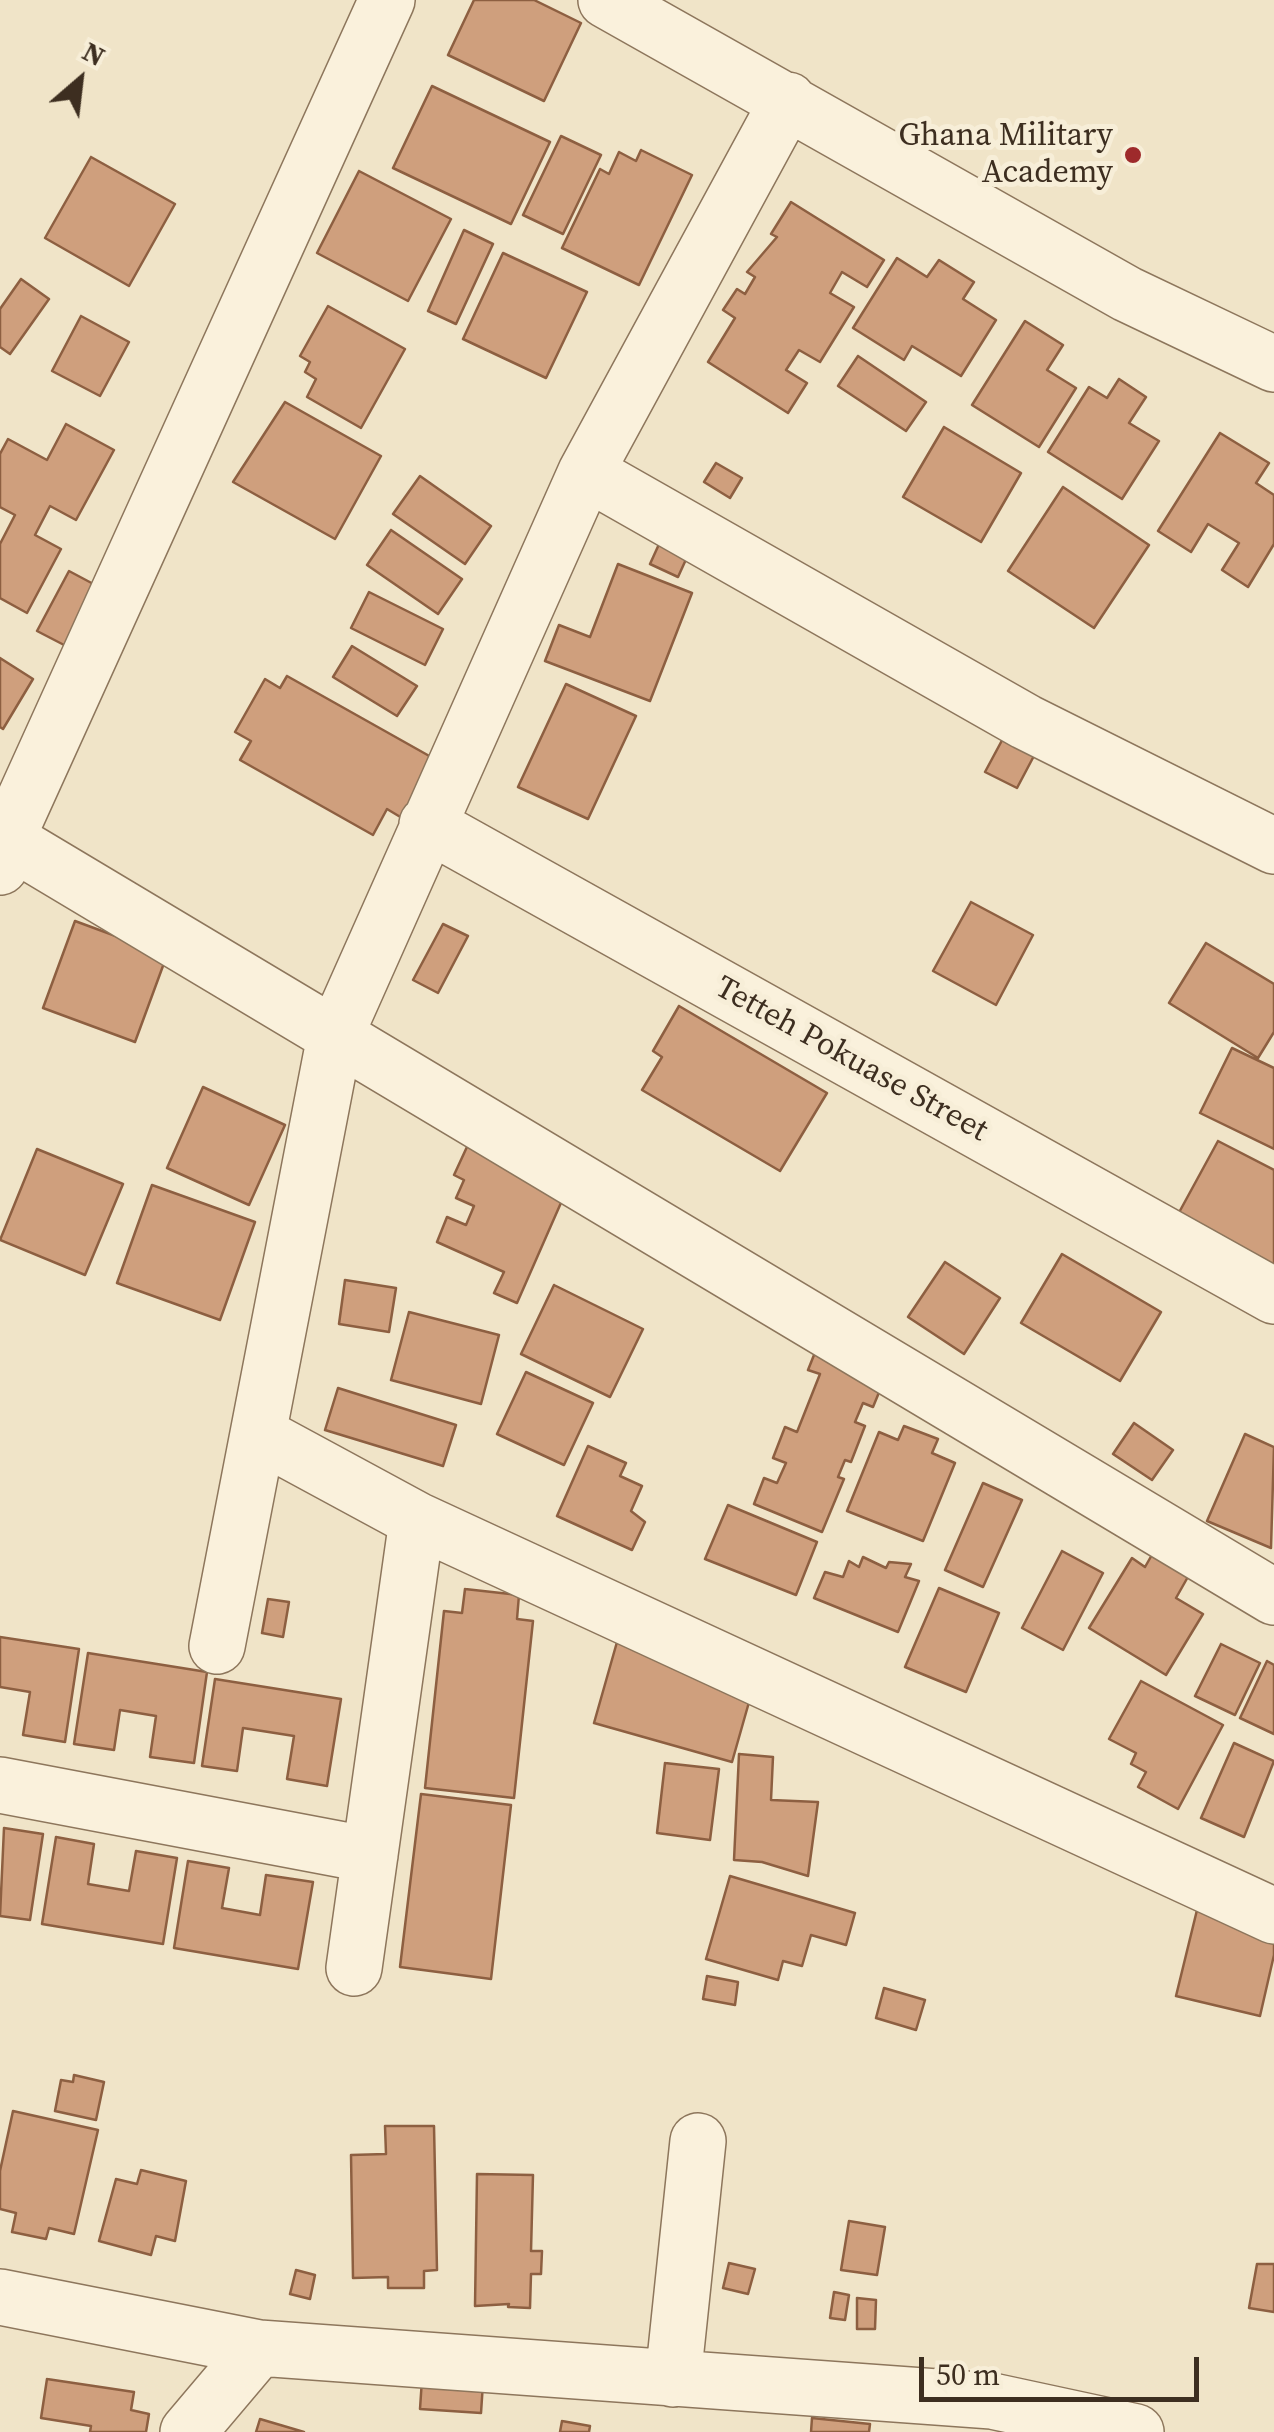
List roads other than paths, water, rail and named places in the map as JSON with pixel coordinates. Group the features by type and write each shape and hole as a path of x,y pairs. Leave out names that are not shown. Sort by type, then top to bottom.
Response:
{"street":[{"path":"387,0 2,846 450,1100 1274,1596"},
{"path":"606,0 1110,285 1274,364"},
{"path":"217,1646 335,1036 586,472 788,100"},
{"path":"586,472 1026,722 1274,846"},
{"name":"Tetteh Pokuase Street","path":"427,824 1274,1296"},
{"path":"260,1435 416,1520 1274,1916"},
{"path":"354,1968 416,1520"},
{"path":"0,1786 370,1854"},
{"path":"673,2379 698,2141"},
{"path":"0,2297 259,2348 992,2401 1136,2432"},
{"path":"188,2432 259,2348"}],"place":[{"name":"Ghana Military Academy","path":"1133,155"}]}
